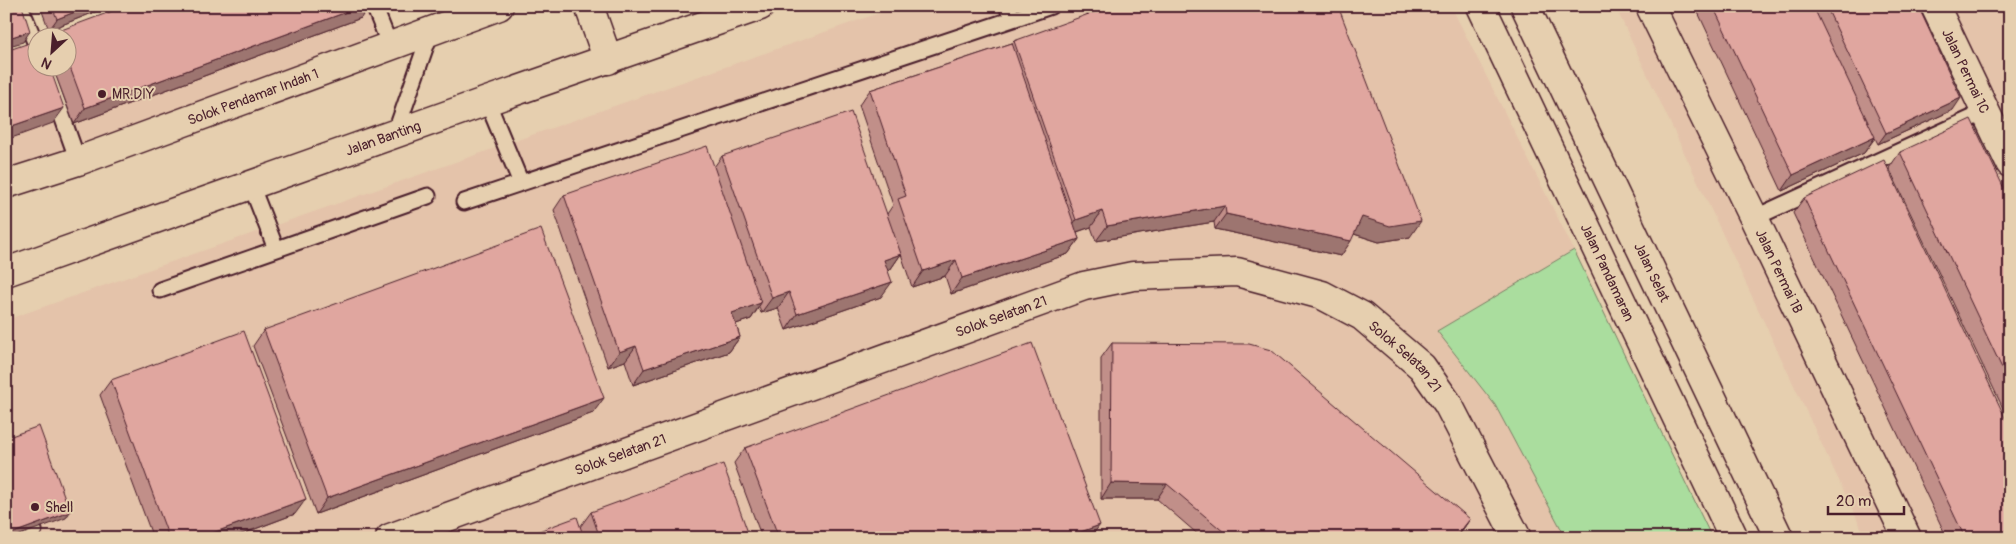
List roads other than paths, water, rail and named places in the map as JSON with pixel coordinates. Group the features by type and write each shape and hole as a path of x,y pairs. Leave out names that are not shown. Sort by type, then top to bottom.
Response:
{"street":[{"name":"Solok Pendamar Indah 1","path":"6,184 78,161 499,6"},
{"path":"589,6 608,60"},
{"name":"Jalan Banting","path":"6,272 760,6"},
{"name":"Jalan Pandamaran","path":"1481,6 1734,538"},
{"name":"Jalan Selat","path":"1525,6 1779,538"},
{"name":"Jalan Permai 1B","path":"1650,6 1907,538"},
{"name":"Jalan Permai 1C","path":"1935,6 2010,163"},
{"name":"Solok Selatan 21","path":"390,538 1084,286 1133,276 1237,272 1322,296 1362,316 1422,367 1448,404 1518,538"}],"lane":[{"path":"20,6 28,32"},
{"path":"374,6 390,46"},
{"path":"464,202 1010,12 1051,6"},
{"path":"395,134 431,31"},
{"path":"48,78 78,161"},
{"path":"487,101 521,183"},
{"path":"1754,218 1985,112"},
{"path":"251,185 276,249"},
{"path":"160,290 428,196"}],"place":[{"name":"MR.DIY","path":"102,94"},
{"name":"Shell","path":"35,507"}]}
